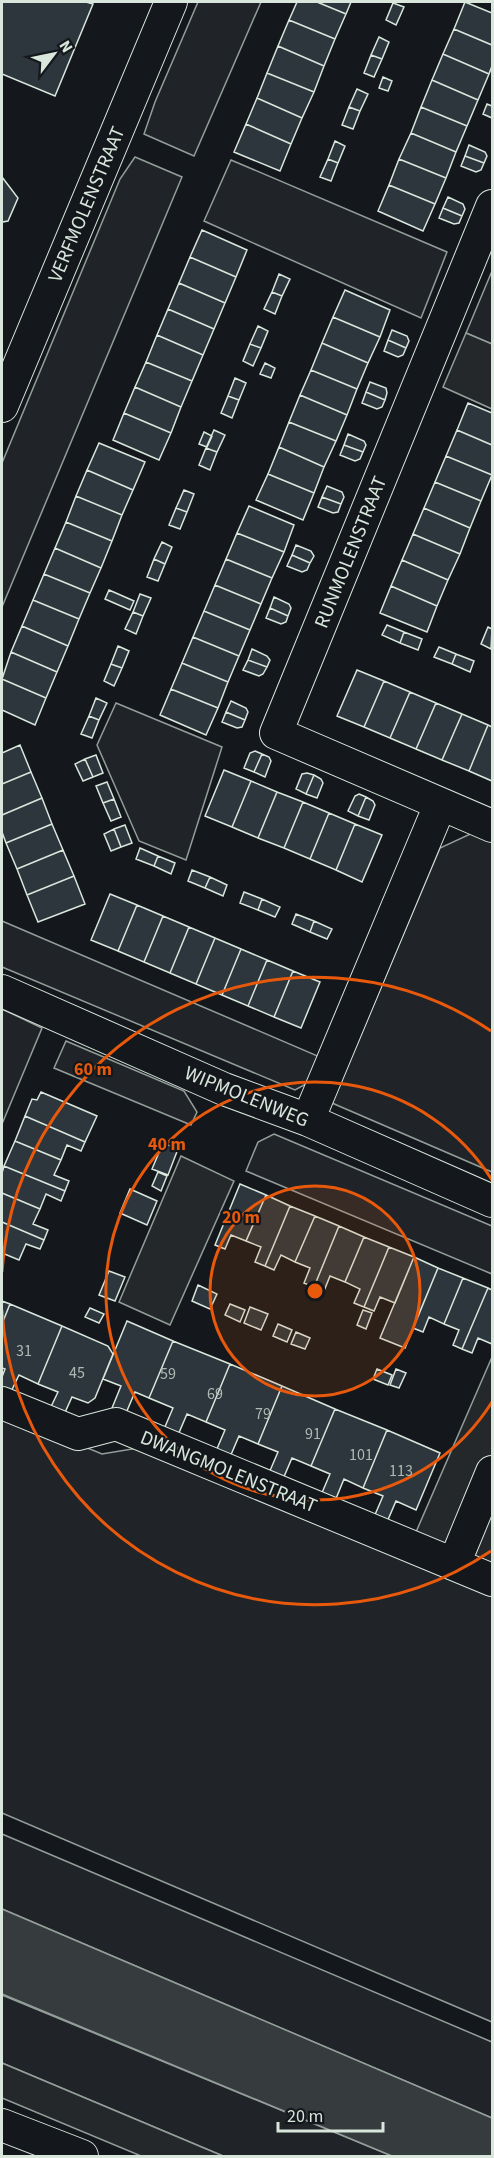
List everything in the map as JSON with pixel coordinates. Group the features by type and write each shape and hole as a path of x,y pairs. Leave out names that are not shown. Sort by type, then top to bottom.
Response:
{"street":[{"name":"VERFMOLENSTRAAT","path":"2,406 171,2"},
{"name":"RUNMOLENSTRAAT","path":"492,206 276,733 492,826"},
{"path":"308,1120 440,805"},
{"name":"WIPMOLENWEG","path":"2,991 224,1089 308,1120 492,1201"},
{"name":"DWANGMOLENSTRAAT","path":"2,1403 78,1434 117,1424 492,1580"},
{"path":"454,1564 492,1472"},
{"path":"2,2125 82,2157"}],"shaded area":[{"path":"198,2 261,2 194,156 144,134 155,102"},
{"path":"135,157 182,177 2,607 2,463 120,179"},
{"path":"231,160 447,252 421,318 204,221"},
{"path":"492,271 492,344 466,333"},
{"path":"466,333 492,344 492,409 443,387"},
{"path":"116,703 222,747 186,860 139,841 97,745"},
{"path":"481,829 492,834 492,1172 332,1103 440,848"},
{"path":"2,921 320,1057 306,1084 295,1090 2,967"},
{"path":"2,1009 42,1028 2,1124"},
{"path":"66,1041 184,1091 197,1112 191,1125 54,1068"},
{"path":"274,1134 492,1226 492,1274 246,1171 258,1142"},
{"path":"181,1156 234,1181 170,1325 119,1302"},
{"path":"492,1357 492,1563 416,1532"},
{"path":"2,1413 102,1454 144,1447 492,1591 492,2022 2,1813"},
{"path":"2,1834 492,2042 492,2118 2,1909"},
{"path":"2,1909 492,2118 492,2156 392,2156 2,1994"},
{"path":"2,1995 392,2156 223,2156 2,2063"},
{"path":"2,2063 223,2156 141,2156 2,2098"}],"building":[{"path":"2,2 86,2 93,4 55,96 2,74"},
{"path":"297,2 317,2 346,14 335,39 289,20"},
{"path":"317,2 351,2 346,14"},
{"path":"465,2 492,13 492,45 454,29"},
{"path":"393,3 404,7 396,25 386,20"},
{"path":"289,20 335,39 324,66 278,46"},
{"path":"454,29 492,45 492,66 489,74 443,54"},
{"path":"379,37 389,42 382,59 371,55"},
{"path":"278,46 324,66 314,92 267,73"},
{"path":"443,54 489,74 478,100 432,80"},
{"path":"371,55 382,59 374,77 364,73"},
{"path":"267,73 314,92 302,118 257,98"},
{"path":"383,77 392,81 388,91 379,88"},
{"path":"432,80 478,100 467,126 421,107"},
{"path":"357,89 368,94 360,111 349,107"},
{"path":"257,98 302,118 291,144 246,124"},
{"path":"487,104 492,106 492,118 483,114"},
{"path":"349,107 360,111 353,129 342,125"},
{"path":"421,107 467,126 456,152 411,133"},
{"path":"246,124 291,144 280,171 234,152"},
{"path":"411,133 456,152 446,178 399,159"},
{"path":"335,141 345,146 338,163 328,159"},
{"path":"469,145 485,152 487,156 484,163 465,156"},
{"path":"465,156 484,163 481,170 476,172 461,166"},
{"path":"328,159 338,163 331,181 320,177"},
{"path":"399,159 446,178 435,204 389,185"},
{"path":"2,177 18,198 8,221 2,222"},
{"path":"389,185 435,204 423,231 378,211"},
{"path":"448,197 463,204 465,209 462,216 443,208"},
{"path":"443,208 462,216 459,223 454,224 439,218"},
{"path":"202,230 247,250 236,277 190,257"},
{"path":"190,257 236,277 225,303 179,283"},
{"path":"279,274 290,279 282,296 272,292"},
{"path":"179,283 225,303 214,329 168,309"},
{"path":"345,290 390,310 380,337 333,317"},
{"path":"272,292 282,296 275,314 264,309"},
{"path":"168,309 214,329 203,355 157,335"},
{"path":"333,317 380,337 368,363 322,343"},
{"path":"258,326 268,331 261,348 250,344"},
{"path":"392,330 407,336 409,341 406,348 388,340"},
{"path":"157,335 203,355 192,381 146,362"},
{"path":"388,340 406,348 403,355 398,357 384,351"},
{"path":"322,343 368,363 357,389 311,370"},
{"path":"250,344 261,348 253,366 243,361"},
{"path":"146,362 192,381 181,407 135,387"},
{"path":"265,363 275,368 271,378 260,374"},
{"path":"311,370 357,389 347,415 300,395"},
{"path":"235,378 246,383 239,400 228,396"},
{"path":"370,382 386,388 385,400 366,392"},
{"path":"135,387 181,407 171,433 124,413"},
{"path":"366,392 385,400 382,407 377,409 362,403"},
{"path":"300,395 347,415 336,441 289,422"},
{"path":"228,396 239,400 232,418 221,413"},
{"path":"468,403 492,413 492,445 457,430"},
{"path":"124,413 171,433 159,460 113,440"},
{"path":"289,422 336,441 324,467 279,447"},
{"path":"214,430 225,435 217,452 206,448"},
{"path":"457,430 492,445 492,475 446,456"},
{"path":"204,432 212,436 207,447 199,444"},
{"path":"348,434 364,441 366,445 363,452 344,445"},
{"path":"99,443 145,462 133,490 87,470"},
{"path":"344,445 363,452 360,459 355,461 340,455"},
{"path":"279,447 324,467 314,493 268,474"},
{"path":"206,448 217,452 210,470 199,465"},
{"path":"446,456 492,475 481,501 435,482"},
{"path":"87,470 133,490 122,515 76,496"},
{"path":"268,474 314,493 303,520 256,500"},
{"path":"435,482 481,501 470,528 424,508"},
{"path":"327,486 342,492 344,497 341,504 322,497"},
{"path":"184,490 194,494 187,512 176,508"},
{"path":"76,496 122,515 112,541 66,522"},
{"path":"322,497 341,504 338,512 333,513 318,507"},
{"path":"249,506 294,525 284,552 237,533"},
{"path":"176,508 187,512 180,529 169,525"},
{"path":"424,508 470,528 460,554 413,534"},
{"path":"66,522 112,541 101,568 55,548"},
{"path":"237,533 284,552 272,578 226,559"},
{"path":"413,534 460,554 448,580 402,560"},
{"path":"162,542 172,547 165,564 154,559"},
{"path":"296,545 311,551 314,556 310,563 292,555"},
{"path":"55,548 101,568 90,593 44,574"},
{"path":"292,555 310,563 307,570 302,572 287,566"},
{"path":"154,559 165,564 158,581 147,577"},
{"path":"226,559 272,578 261,604 215,585"},
{"path":"402,560 448,580 437,606 391,586"},
{"path":"44,574 90,593 79,619 33,600"},
{"path":"215,585 261,604 250,630 204,611"},
{"path":"391,586 437,606 427,632 380,613"},
{"path":"109,590 134,601 130,610 105,599"},
{"path":"140,594 151,598 143,616 133,612"},
{"path":"274,597 289,604 291,608 288,616 270,608"},
{"path":"33,600 79,619 68,646 22,626"},
{"path":"270,608 288,616 286,622 281,624 266,618"},
{"path":"204,611 250,630 239,656 193,637"},
{"path":"133,612 143,616 136,634 125,629"},
{"path":"387,625 404,632 400,643 382,635"},
{"path":"22,626 68,646 57,672 11,652"},
{"path":"488,627 492,629 491,649 481,644"},
{"path":"404,632 422,639 418,650 400,643"},
{"path":"193,637 239,656 228,682 182,663"},
{"path":"118,646 129,651 122,668 111,664"},
{"path":"439,647 456,654 452,664 434,657"},
{"path":"252,649 267,656 270,660 267,667 248,660"},
{"path":"11,652 57,672 46,698 2,679"},
{"path":"456,654 474,661 470,672 452,664"},
{"path":"248,660 267,667 263,674 259,676 243,670"},
{"path":"182,663 228,682 218,708 171,689"},
{"path":"111,664 122,668 114,686 104,681"},
{"path":"357,670 384,681 364,727 337,716"},
{"path":"2,679 46,698 35,725 2,710"},
{"path":"384,681 410,692 390,738 364,727"},
{"path":"171,689 218,708 206,735 160,715"},
{"path":"410,692 436,703 416,749 390,738"},
{"path":"96,698 107,703 99,720 89,716"},
{"path":"231,701 246,708 248,712 245,720 226,712"},
{"path":"436,703 462,714 442,760 416,749"},
{"path":"226,712 245,720 242,727 237,728 222,722"},
{"path":"462,714 488,725 469,771 442,760"},
{"path":"89,716 99,720 92,738 81,734"},
{"path":"488,725 492,727 492,781 469,771"},
{"path":"20,745 31,772 2,784 2,753"},
{"path":"255,751 262,754 254,772 244,768 250,753"},
{"path":"262,754 269,757 271,761 265,777 254,772"},
{"path":"96,755 103,773 93,777 85,759"},
{"path":"85,759 93,777 83,781 75,764"},
{"path":"224,770 251,781 232,827 205,816"},
{"path":"31,772 42,798 2,815 2,784"},
{"path":"302,774 314,775 306,794 296,789"},
{"path":"314,775 323,783 317,798 306,794"},
{"path":"251,781 277,792 258,838 232,827"},
{"path":"107,782 114,799 103,803 96,786"},
{"path":"277,792 303,802 284,848 258,838"},
{"path":"359,794 366,797 358,816 348,811 355,796"},
{"path":"366,797 375,805 369,820 358,816"},
{"path":"42,798 52,824 6,843 2,832 2,815"},
{"path":"114,799 121,817 111,821 103,803"},
{"path":"303,802 329,813 310,859 284,848"},
{"path":"329,813 355,824 336,870 310,859"},
{"path":"52,824 63,850 17,869 6,843"},
{"path":"355,824 382,835 362,882 336,870"},
{"path":"125,825 132,843 121,847 114,829"},
{"path":"114,829 121,847 111,851 104,834"},
{"path":"140,848 158,856 154,866 136,859"},
{"path":"63,850 74,876 27,895 17,869"},
{"path":"158,856 175,863 171,874 154,866"},
{"path":"192,870 210,877 205,888 188,881"},
{"path":"74,876 85,904 38,922 27,895"},
{"path":"210,877 227,885 223,896 205,888"},
{"path":"244,892 262,899 258,910 240,903"},
{"path":"110,894 137,905 118,951 91,940"},
{"path":"262,899 280,907 275,917 258,910"},
{"path":"137,905 163,916 144,962 118,951"},
{"path":"296,914 314,921 310,932 292,924"},
{"path":"163,916 189,927 170,973 144,962"},
{"path":"314,921 332,929 327,939 310,932"},
{"path":"189,927 215,938 196,984 170,973"},
{"path":"215,938 241,949 222,995 196,984"},
{"path":"241,949 267,960 248,1006 222,995"},
{"path":"267,960 293,971 274,1017 248,1006"},
{"path":"293,971 320,982 301,1028 274,1017"},
{"path":"41,1092 97,1116 85,1142 25,1116 32,1099 37,1100"},
{"path":"25,1116 85,1142 81,1151 67,1145 61,1160 15,1141"},
{"path":"15,1141 61,1160 54,1175 69,1181 65,1191 4,1166"},
{"path":"163,1143 178,1149 168,1175 152,1169"},
{"path":"4,1166 65,1191 61,1201 46,1194 40,1209 2,1193"},
{"path":"158,1172 167,1176 161,1191 152,1186"},
{"path":"240,1184 266,1195 246,1241 231,1235 225,1249 215,1245"},
{"path":"130,1189 157,1201 147,1225 120,1213"},
{"path":"2,1193 40,1209 33,1224 48,1230 44,1240 2,1222"},
{"path":"266,1195 290,1206 265,1266 255,1262 261,1247 246,1241"},
{"path":"290,1206 315,1216 295,1262 281,1255 274,1270 265,1266"},
{"path":"315,1216 339,1226 314,1287 304,1283 310,1268 295,1262"},
{"path":"2,1222 44,1240 40,1249 26,1244 19,1260 2,1253"},
{"path":"339,1226 364,1237 345,1282 330,1276 324,1291 314,1287"},
{"path":"364,1237 389,1247 364,1307 354,1303 360,1289 345,1282"},
{"path":"389,1247 414,1257 395,1303 380,1297 374,1311 364,1307"},
{"path":"414,1257 438,1268 405,1348 380,1338"},
{"path":"438,1268 463,1278 444,1324 429,1317 423,1332 413,1328"},
{"path":"109,1271 125,1277 115,1301 99,1295"},
{"path":"463,1278 488,1288 462,1349 453,1345 459,1330 444,1324"},
{"path":"198,1285 217,1294 210,1309 192,1301"},
{"path":"488,1288 492,1290 492,1344 478,1338 472,1353 462,1349"},
{"path":"2,1301 10,1304 2,1324"},
{"path":"10,1304 62,1326 38,1384 19,1375 9,1396 2,1393 2,1377 5,1369 2,1368 2,1324"},
{"path":"230,1304 245,1310 240,1322 225,1315"},
{"path":"250,1307 268,1314 261,1330 244,1323"},
{"path":"90,1308 104,1314 99,1323 85,1317"},
{"path":"363,1310 372,1313 366,1329 357,1325"},
{"path":"127,1321 173,1341 149,1398 135,1392 126,1413 112,1408 121,1386 103,1379"},
{"path":"278,1324 292,1330 287,1342 273,1336"},
{"path":"62,1326 108,1346 113,1354 95,1398 88,1403 72,1397 62,1419 48,1413 58,1392 38,1384"},
{"path":"296,1332 310,1338 305,1349 291,1344"},
{"path":"173,1341 230,1364 206,1422 187,1414 178,1435 164,1429 173,1408 149,1398"},
{"path":"230,1364 282,1386 258,1444 239,1436 230,1457 216,1451 225,1430 206,1422"},
{"path":"377,1369 392,1375 388,1385 373,1379"},
{"path":"396,1369 406,1373 399,1388 390,1385"},
{"path":"282,1386 335,1409 311,1466 292,1458 283,1479 269,1473 278,1452 258,1444"},
{"path":"335,1409 387,1430 363,1488 344,1479 335,1501 321,1495 330,1474 311,1466"},
{"path":"387,1430 440,1453 416,1510 396,1501 387,1522 374,1517 383,1496 363,1488"}]}
